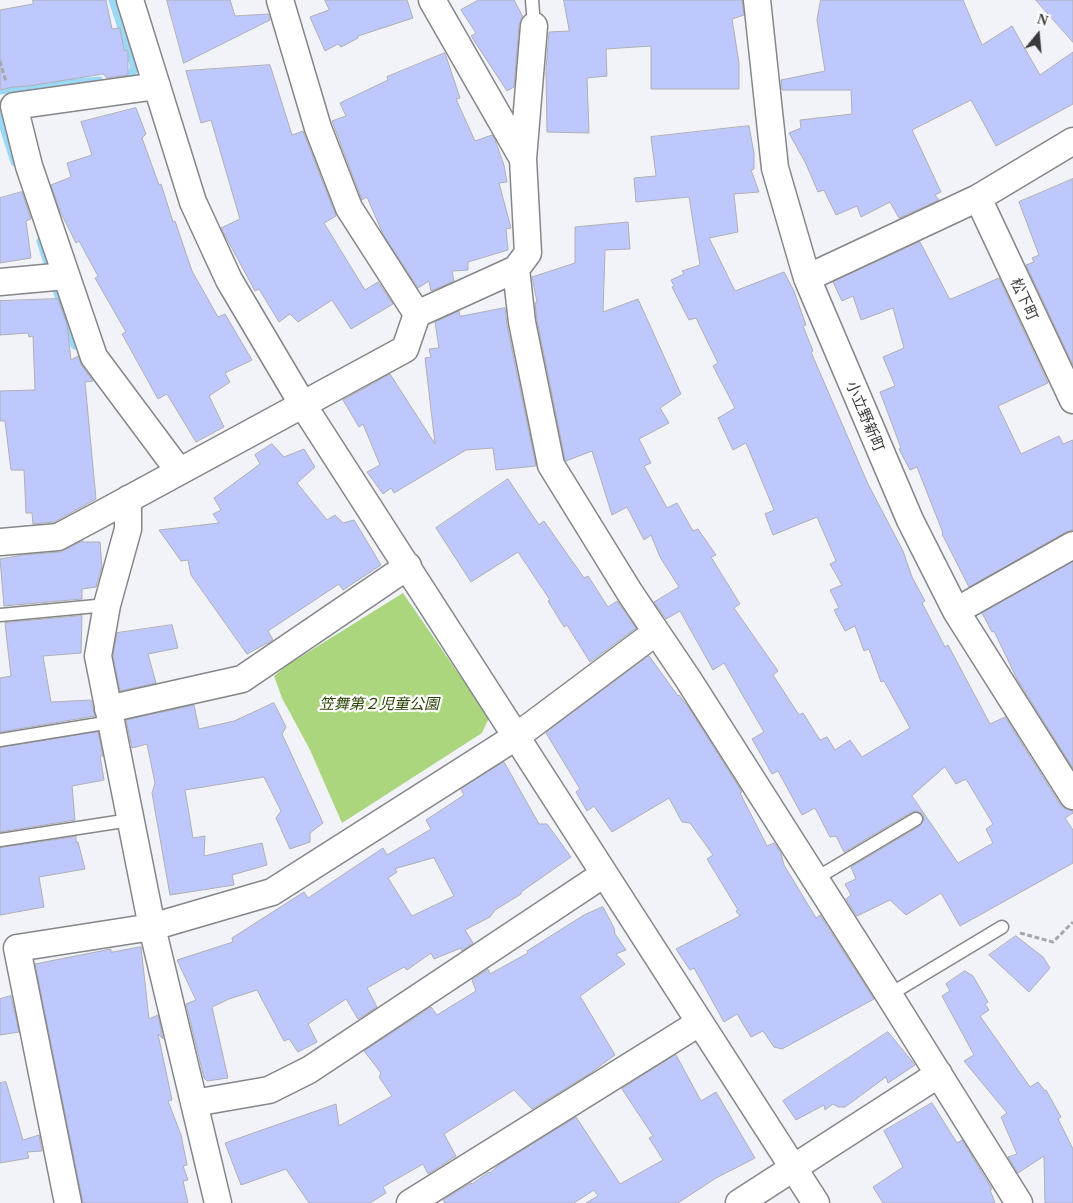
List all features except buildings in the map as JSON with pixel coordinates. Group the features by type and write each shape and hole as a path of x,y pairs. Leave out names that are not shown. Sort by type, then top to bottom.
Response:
{"street":[{"path":"130,0 193,202 229,280 303,405 816,1203"},
{"path":"280,0 318,128 349,208 417,314"},
{"path":"432,0 523,159"},
{"name":"小立野新町","path":"757,0 775,168 807,278 910,520 956,611 1073,796"},
{"path":"0,542 58,537 405,349 417,314 516,269 528,253 523,159 534,26"},
{"path":"157,86 14,106 29,166 94,357 179,470"},
{"path":"807,278 978,198 1073,141"},
{"name":"松下町","path":"978,198 1073,400"},
{"path":"516,269 522,322 551,465 630,594 693,687 1019,1203"},
{"path":"0,282 66,276"},
{"path":"128,499 128,529 107,605 98,656 152,927 218,1203"},
{"path":"956,611 1073,545"},
{"path":"110,716 242,679 408,566"},
{"path":"68,1203 17,948 152,927 272,892 517,736 656,632"},
{"path":"194,1104 269,1090 309,1070 604,874"},
{"path":"410,1203 699,1023"},
{"path":"740,1203 939,1074"}],"lane":[{"path":"532,0 534,26"},
{"path":"0,615 107,605"},
{"path":"0,740 110,716"},
{"path":"815,879 916,819"},
{"path":"0,840 130,820"},
{"path":"889,995 1002,928"}],"path":[{"path":"1002,928 1053,942 1073,922"}],"green space":[{"name":"笠舞第２児童公園","path":"403,593 489,718 482,733 342,823 310,750 282,698 274,676 289,664"}],"waterway":[{"path":"113,0 135,67 129,79 120,80"},
{"path":"0,90 99,81"},
{"path":"0,107 3,124 15,162"},
{"path":"41,241 75,345"}]}
